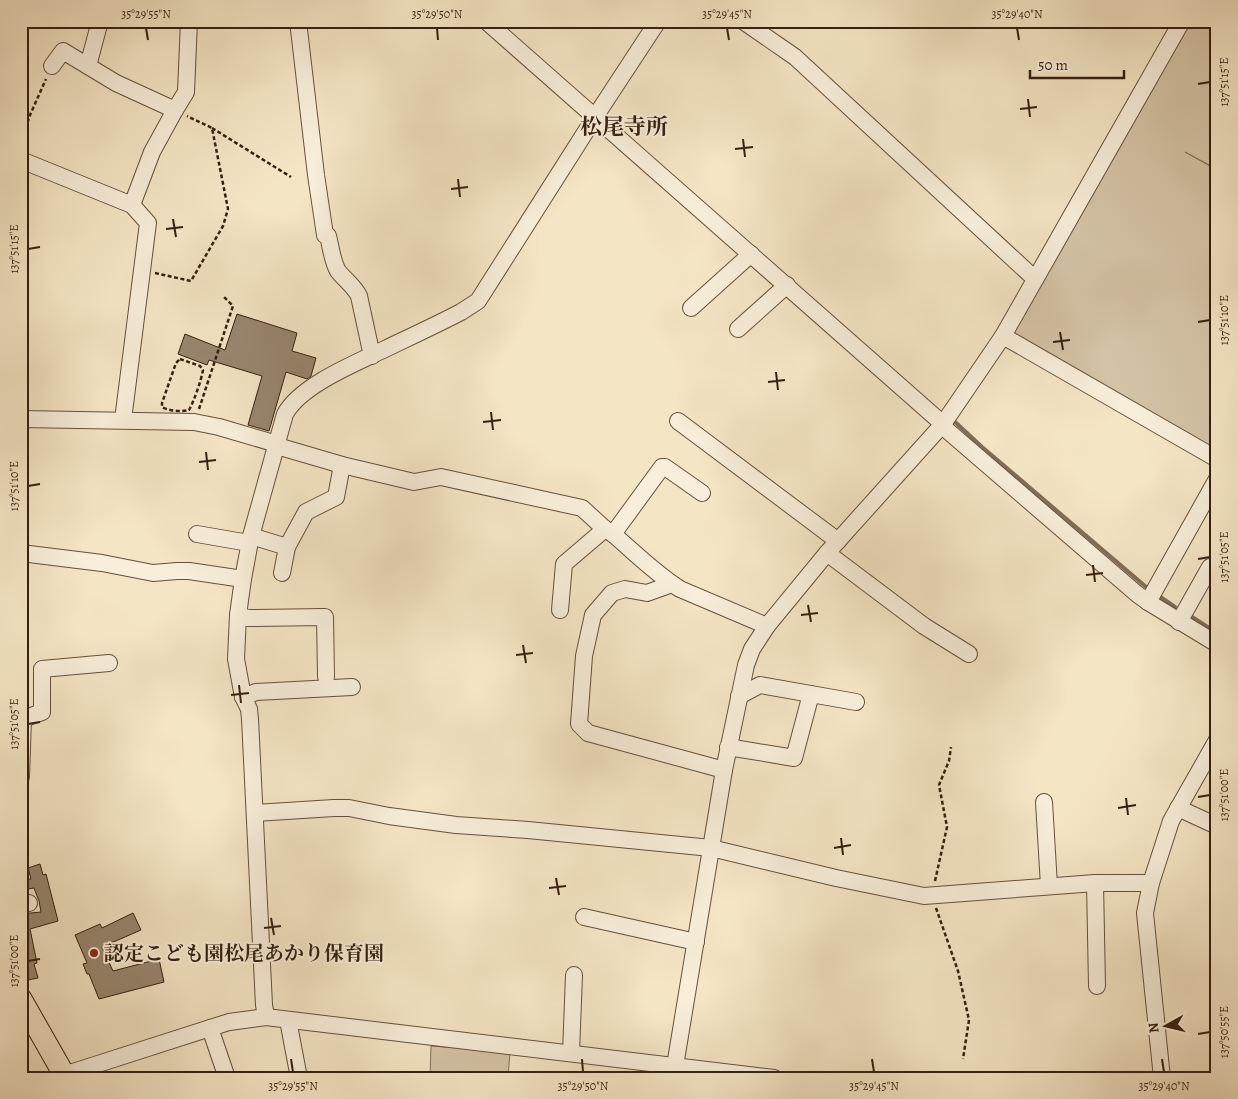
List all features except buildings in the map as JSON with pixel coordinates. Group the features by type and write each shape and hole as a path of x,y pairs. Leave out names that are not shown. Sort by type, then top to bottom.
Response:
{"main road":[{"path":"21,999 62,1077"}],"street":[{"path":"88,66 100,21"},
{"path":"132,204 152,152 186,92 189,21"},
{"path":"298,21 325,235 328,236 337,270 356,290 359,296 372,356"},
{"path":"486,21 942,424 1148,602 1217,644"},
{"path":"266,1017 250,719 236,658 238,615 250,539 286,414 289,407 296,400 327,378 461,312 478,301 658,21"},
{"path":"743,21 795,57 1036,278"},
{"path":"682,1070 696,942 711,848 728,747 746,665 752,648 833,547 942,424 1003,336 1182,21"},
{"path":"52,66 63,51 116,83 175,110"},
{"path":"21,160 132,204 148,223 123,420"},
{"path":"691,308 751,254"},
{"path":"738,329 786,285"},
{"path":"1003,336 1217,459"},
{"path":"21,419 194,422 219,427 342,465 414,482 441,477 582,508 672,584 768,626"},
{"path":"678,421 833,547 924,626 969,654"},
{"path":"282,573 287,547 306,512 336,497 342,465"},
{"path":"560,610 564,564 609,531 662,467 665,467 702,493"},
{"path":"1148,602 1217,479"},
{"path":"196,534 250,539 287,547"},
{"path":"21,553 102,563 153,573 189,571 243,579"},
{"path":"1180,622 1210,567 1217,570"},
{"path":"672,584 647,593 625,589 612,593 594,615 584,656 579,724 588,733 724,770"},
{"path":"238,615 248,618 325,617 326,677"},
{"path":"21,777 23,719 42,712 42,669 109,663"},
{"path":"739,696 760,685 856,702"},
{"path":"244,697 256,692 352,687"},
{"path":"728,747 794,758 811,694"},
{"path":"1162,1078 1145,913 1151,883 1171,821 1217,740"},
{"path":"1044,802 1049,886"},
{"path":"255,813 349,808 389,816 456,825 711,848 836,878 924,896 1095,882 1151,883"},
{"path":"1178,808 1217,826"},
{"path":"1095,882 1097,986"},
{"path":"584,917 696,942"},
{"path":"571,1053 574,975"},
{"path":"62,1077 229,1022 266,1017 571,1053 682,1070 774,1078"},
{"path":"288,1020 299,1078"},
{"path":"210,1028 226,1078"}],"path":[{"path":"21,141 30,115 52,66"},
{"path":"175,110 212,128 291,177"},
{"path":"142,270 191,281 222,226 228,209 212,128"},
{"path":"194,422 233,306 224,297"},
{"path":"180,359 200,366 203,370 192,403 189,410 186,411 167,410 162,407 176,363 180,359"},
{"path":"192,403 200,406"},
{"path":"951,747 949,761 939,785 947,827 932,895 958,971 969,1020 964,1059"}],"shaded area":[{"path":"1190,21 1217,21 1217,169 1185,152 1217,170 1217,450 1013,335"},
{"path":"431,1046 510,1052 508,1078 430,1078"}],"waterway":[{"path":"954,421 1145,586"},
{"path":"1159,596 1175,607"},
{"path":"1192,617 1217,633"}],"place":[{"name":"認定こども園松尾あかり保育園","path":"94,953"}],"district":[{"name":"松尾寺所","path":"624,126"}]}
